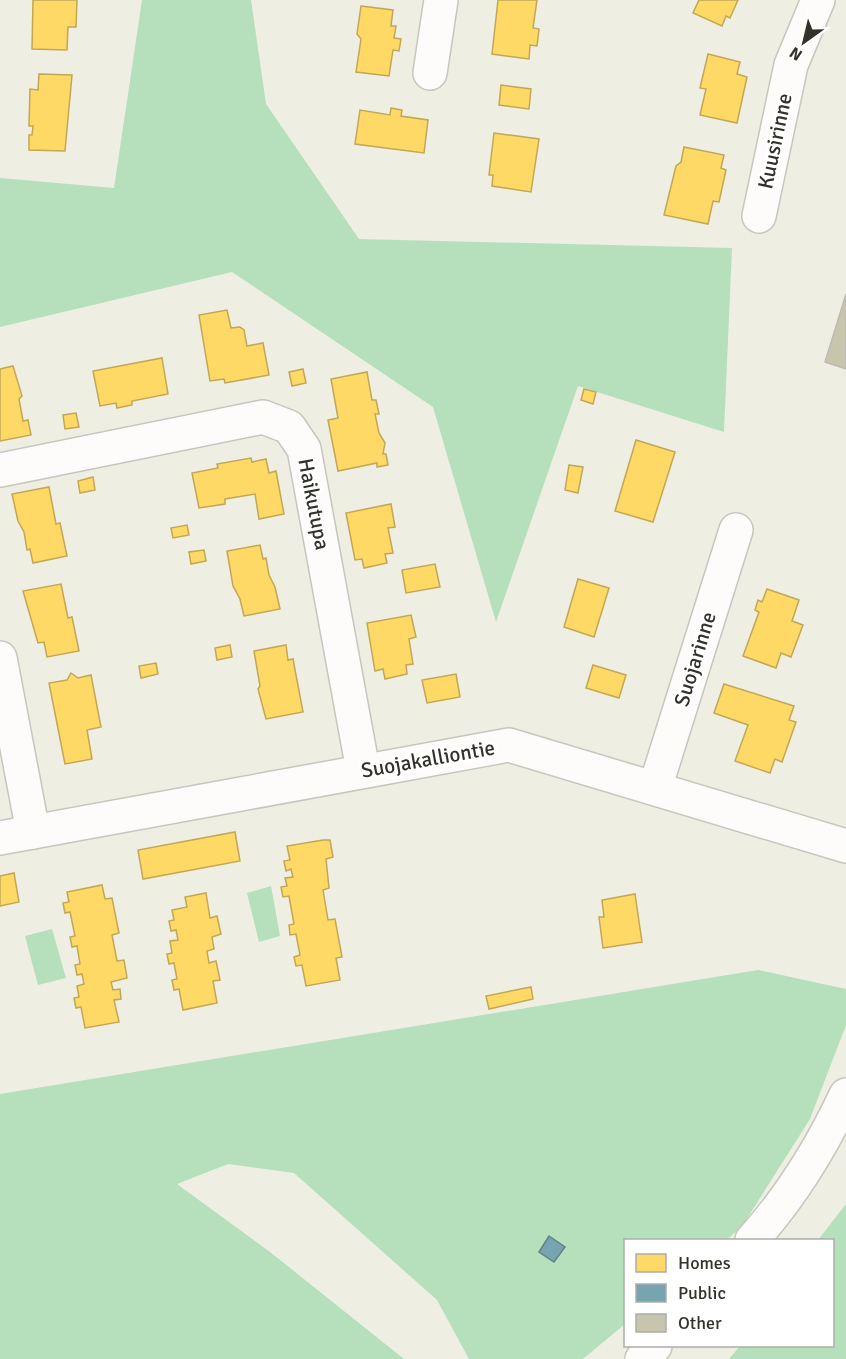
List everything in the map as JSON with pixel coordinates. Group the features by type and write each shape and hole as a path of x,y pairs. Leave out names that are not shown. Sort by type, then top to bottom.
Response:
{"street":[{"path":"430,73 441,0"},
{"name":"Kuusirinne","path":"759,216 791,65 818,0"},
{"name":"Haikutupa","path":"0,470 263,417 289,427 304,449 363,770"},
{"name":"Suojarinne","path":"655,788 736,530"},
{"path":"0,658 33,832"},
{"name":"Suojakalliontie","path":"0,838 509,745 846,846"},
{"path":"753,1239 776,1214 826,1138 846,1095"},
{"path":"642,1359 654,1347"}],"green space":[{"path":"142,0 251,0 266,104 359,239 732,248 724,432 578,386 496,622 433,407 232,272 0,327 0,178 114,188"},
{"path":"271,886 280,936 259,942 247,893"},
{"path":"52,929 66,978 38,985 25,936"},
{"path":"758,970 846,989 846,1025 810,1119 741,1228 727,1239 624,1239 624,1325 583,1359 469,1359 437,1300 294,1173 228,1164 177,1184 270,1252 404,1359 0,1359 0,1094"},
{"path":"846,1204 846,1359 729,1359 739,1347 834,1347 834,1239 819,1239"}],"building: Homes":[{"path":"33,0 77,0 76,27 68,27 67,50 32,49"},
{"path":"498,0 537,0 533,28 539,29 537,46 530,45 529,59 492,54"},
{"path":"699,0 738,0 730,18 726,16 722,26 693,13"},
{"path":"361,6 393,10 391,26 396,26 394,38 401,39 399,51 393,50 389,76 356,72 361,39 357,34"},
{"path":"708,54 740,62 737,74 747,77 737,123 700,115 706,89 700,88"},
{"path":"39,74 72,75 65,151 29,150 29,135 32,135 33,126 29,126 30,89 38,90"},
{"path":"501,85 531,89 529,109 499,105"},
{"path":"391,108 402,110 401,116 428,120 424,153 355,144 360,110 390,115"},
{"path":"494,133 539,139 531,192 492,186 493,175 489,175"},
{"path":"684,147 724,155 721,168 726,170 719,202 713,201 708,224 664,215 676,166 681,162"},
{"path":"227,310 231,328 240,327 244,330 247,346 263,343 269,375 225,383 224,379 210,381 199,315"},
{"path":"162,358 168,394 132,401 132,405 117,408 116,403 100,406 93,371"},
{"path":"13,366 22,396 19,399 23,421 28,420 31,435 0,441 0,369"},
{"path":"303,369 306,383 292,386 289,372"},
{"path":"367,372 372,400 376,400 379,414 375,414 379,433 385,443 383,454 386,454 388,465 377,467 377,463 338,471 328,420 338,418 331,379"},
{"path":"584,389 596,392 593,404 581,400"},
{"path":"76,413 79,427 65,429 63,415"},
{"path":"636,440 675,452 653,522 615,511"},
{"path":"251,458 252,462 266,459 269,473 276,471 284,514 259,519 255,494 225,499 225,504 199,508 192,473 218,468 217,464"},
{"path":"569,465 583,467 578,493 565,490"},
{"path":"93,477 95,490 80,493 78,481"},
{"path":"49,487 56,524 60,523 67,556 33,563 30,549 27,550 24,532 18,521 12,494"},
{"path":"391,504 395,527 388,528 393,553 385,554 387,563 364,568 362,559 355,560 346,513"},
{"path":"187,525 189,535 173,538 171,528"},
{"path":"260,545 263,559 266,558 280,609 244,616 240,599 233,586 227,551"},
{"path":"204,550 206,561 191,564 189,552"},
{"path":"435,564 440,587 406,593 402,570"},
{"path":"578,579 609,588 594,637 564,627"},
{"path":"61,584 68,618 72,617 79,651 47,657 44,642 38,643 23,591"},
{"path":"767,589 799,600 792,621 803,625 791,657 781,653 776,668 743,656 759,612 755,610 758,600 762,602"},
{"path":"411,615 416,637 409,639 413,664 406,665 407,674 385,679 383,669 375,671 367,623"},
{"path":"230,645 232,657 217,660 215,648"},
{"path":"286,645 288,660 293,659 303,712 266,719 258,689 260,686 254,651"},
{"path":"156,663 158,674 141,678 139,666"},
{"path":"593,665 626,675 619,698 586,688"},
{"path":"71,673 78,678 91,675 101,727 87,730 92,759 65,764 49,683 67,680"},
{"path":"456,674 460,697 427,703 422,680"},
{"path":"724,684 794,706 789,720 796,722 782,762 775,759 770,773 735,761 748,725 714,713"},
{"path":"235,832 240,861 143,879 138,850"},
{"path":"330,840 333,857 326,859 329,888 323,890 328,920 335,919 342,957 336,958 340,980 306,986 302,965 296,966 294,957 300,955 296,934 290,935 289,925 294,924 289,896 283,897 281,887 287,886 285,878 293,877 291,869 286,871 284,861 290,860 287,846"},
{"path":"14,873 19,902 0,906 0,876"},
{"path":"102,885 105,899 112,898 119,933 112,935 117,961 124,960 127,978 111,982 113,990 120,989 121,999 114,1000 119,1022 85,1028 81,1007 76,1008 74,998 79,997 77,986 84,984 82,974 77,975 75,965 80,964 77,946 72,947 70,937 75,936 70,912 65,913 63,903 69,902 67,892"},
{"path":"206,893 210,918 217,916 221,934 212,937 214,949 207,951 209,963 216,961 220,980 213,981 217,1003 183,1010 179,989 174,990 172,980 177,979 174,963 169,964 167,954 172,953 170,941 178,940 176,930 171,931 169,921 174,920 172,910 187,907 185,897"},
{"path":"635,894 642,942 603,948 599,917 604,917 602,900"},
{"path":"531,987 533,999 489,1009 486,996"}],"building: Public":[{"path":"549,1236 565,1247 554,1262 539,1252"}],"building: Other":[{"path":"846,294 846,369 825,362"}]}
